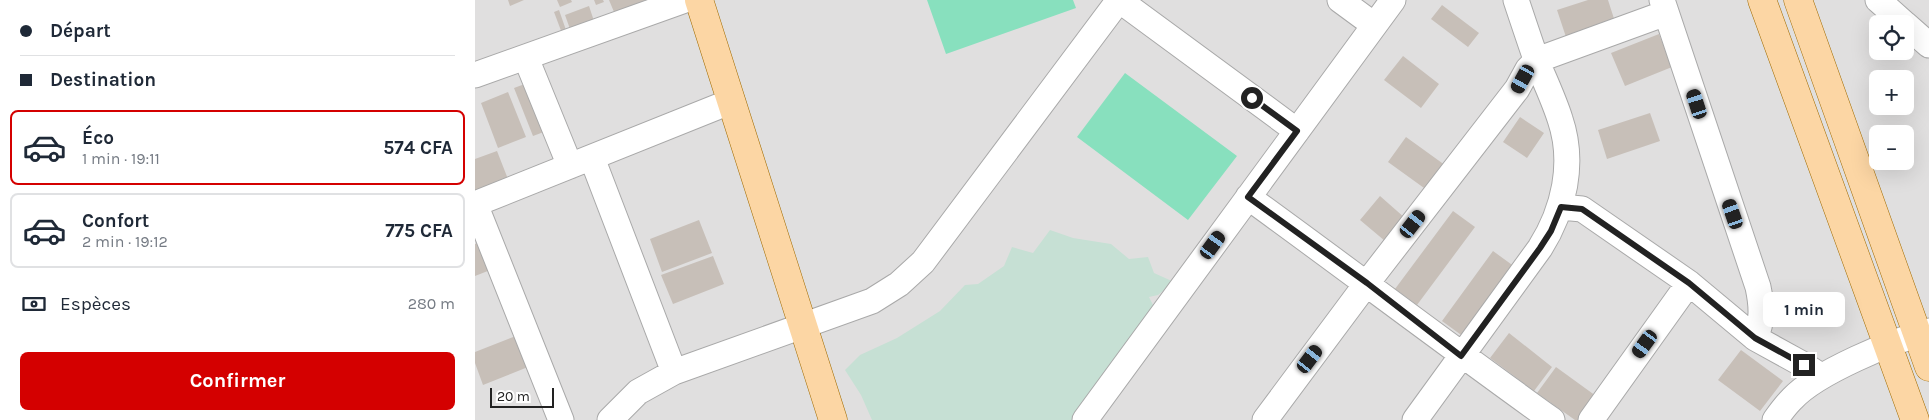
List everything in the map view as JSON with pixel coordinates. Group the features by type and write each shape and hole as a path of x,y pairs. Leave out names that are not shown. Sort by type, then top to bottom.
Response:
{"main road":[{"path":"699,0 833,420"},
{"path":"1762,0 1915,420"},
{"path":"1798,0 1923,333 1929,366"}],"street":[{"path":"475,75 685,0"},
{"path":"610,420 638,392 674,372 872,301 899,284 923,262 1119,0 1297,131"},
{"path":"1340,0 1374,26"},
{"path":"1085,420 1393,0"},
{"path":"1415,420 1551,231 1561,207 1567,173 1566,143 1561,121 1516,0"},
{"path":"1878,0 1895,15"},
{"path":"1265,420 1367,283 1517,89 1529,68 1537,60 1664,7 1758,288 1761,319 1755,338"},
{"path":"1914,32 1929,45"},
{"path":"526,58 581,162 674,372"},
{"path":"561,420 475,204 732,101"},
{"path":"1248,197 1367,283 1461,356 1552,420"},
{"path":"1561,207 1582,209 1689,283 1755,338 1821,376"},
{"path":"1591,420 1689,283"},
{"path":"1775,420 1793,398 1821,376 1923,333"}],"shaded area":[{"path":"475,0 1929,0 1929,420 475,420"}],"green space":[{"path":"927,0 1073,0 1076,8 946,54"},
{"path":"1125,73 1237,156 1188,220 1077,137"},
{"path":"1050,230 1073,238 1111,244 1129,259 1148,257 1154,273 1174,282 1158,295 1149,297 1156,311 1074,420 872,420 861,395 845,370 860,355 897,338 940,311 965,285 978,284 1004,266 1012,247 1033,253"}],"building":[{"path":"508,0 524,0 510,6"},
{"path":"557,0 571,0 572,2 560,7"},
{"path":"594,0 603,0 604,2 596,5"},
{"path":"609,0 644,0 647,7 617,19"},
{"path":"1588,0 1608,0 1617,28 1568,43 1557,10"},
{"path":"1442,5 1479,33 1468,47 1431,19"},
{"path":"589,6 595,24 563,36 554,12 559,10 566,30 570,29 565,15"},
{"path":"1659,34 1672,67 1625,86 1611,53"},
{"path":"1403,56 1439,84 1421,108 1384,80"},
{"path":"541,78 560,126 533,136 514,88"},
{"path":"508,92 526,137 498,148 481,103"},
{"path":"1650,113 1660,141 1607,159 1598,130"},
{"path":"1520,117 1544,133 1527,158 1503,142"},
{"path":"1406,137 1449,168 1431,193 1388,162"},
{"path":"497,151 515,197 475,193 475,159"},
{"path":"1380,196 1405,218 1385,241 1360,220"},
{"path":"1453,211 1475,227 1417,305 1395,289"},
{"path":"699,220 712,253 662,272 650,239"},
{"path":"487,239 498,267 475,276 475,244"},
{"path":"1493,251 1515,267 1464,337 1442,321"},
{"path":"713,256 724,284 673,304 661,275"},
{"path":"1509,333 1552,367 1534,391 1490,358"},
{"path":"521,334 533,365 483,385 475,363 475,352"},
{"path":"1741,350 1783,381 1760,411 1718,380"},
{"path":"1556,367 1596,396 1579,420 1575,420 1537,393"}],"route":[{"path":"1252,98 1297,131 1248,197 1367,283 1461,356 1540,248 1551,231 1561,207 1582,209 1689,283 1755,338 1804,365"}]}
